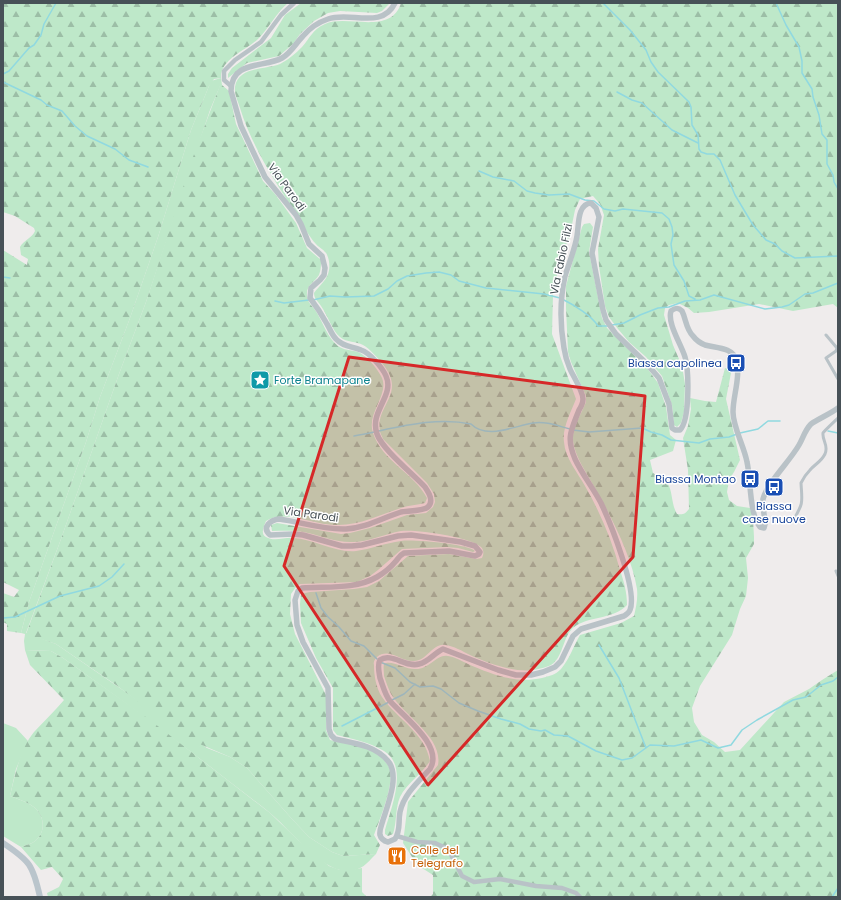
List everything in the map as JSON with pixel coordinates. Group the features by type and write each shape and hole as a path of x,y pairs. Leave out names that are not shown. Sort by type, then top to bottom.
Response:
{"main road":[{"path":"3,843 19,854 29,864 34,873 40,897"}],"street":[{"path":"294,3 280,15 261,42 235,60 224,71 224,80 231,86 234,78 244,68 281,59 308,31 328,18 338,16 379,17 389,12 395,3"},
{"name":"Via Parodi","path":"231,86 231,91 241,126 265,177 296,215 309,244 322,256 324,261 324,275 311,288 310,298 336,338 346,346 363,350 386,377 386,397 381,404 376,417 377,434 382,444 426,487 431,499 426,509 400,513 363,527 346,529 322,528 279,519 269,523 267,526 267,532 270,535 303,535 342,546 362,545 398,536 411,535 461,542 475,546 480,552 475,556 449,551 404,552 384,572 366,582 346,586 302,588 296,595 295,604 297,625 303,642 328,688 330,735 335,739 372,748 382,754 392,765 394,774 391,794 380,830 381,837 386,842 393,841 397,836"},
{"name":"Via Fabio Filzi","path":"397,836 399,831 400,812 406,796 430,769 433,764 434,756 428,742 418,728 387,696 380,676 378,665 380,660 384,657 389,657 408,665 419,665 443,649 509,673 524,676 537,674 551,670 558,664 577,632 585,627 624,616 628,614 631,609 631,590 619,545 602,505 576,461 570,444 571,430 583,398 565,354 562,318 562,293 577,236 583,206 591,203 594,205 599,214 598,229 592,253 602,310 606,320 616,334 659,378 669,404 672,428 675,430 680,430 684,425 687,392 686,363 671,322 671,311 674,308 678,308 682,311 688,329 700,342 728,350 735,357 737,372 733,415 747,463 754,514 760,527 764,528 765,524 763,500 776,476 792,456 812,423 838,408"},
{"path":"826,335 837,348 836,351 826,358 838,379"},
{"path":"794,519 802,503 801,481 825,454 827,445 823,435 824,432 838,418"},
{"path":"836,571 838,576"},
{"path":"397,836 417,842 435,843 448,849 462,876 474,882 500,879 536,886 562,888 576,893 580,897"}],"highlighted area":[{"path":"349,357 645,396 633,557 428,785 284,566"}],"green space":[{"path":"3,3 288,3 258,39 229,60 222,71 221,78 214,79 209,86 191,130 158,237 130,318 100,397 86,442 29,602 21,633 7,631 7,624 3,622 3,593 14,597 19,590 3,582 3,250 27,265 28,259 21,255 20,247 35,231 34,228 15,216 3,212"},
{"path":"301,3 390,3 382,11 377,13 340,11 328,13 314,21 300,34 293,44 279,56 247,63 228,78 228,74 232,68 271,38 285,15"},
{"path":"401,3 838,3 838,308 833,304 793,311 759,304 694,313 678,303 669,305 665,308 664,315 673,345 682,366 685,384 684,412 681,423 677,427 674,425 672,405 662,376 646,357 629,342 609,317 605,306 598,249 604,215 600,204 593,196 580,199 575,210 570,234 559,265 553,295 552,334 576,399 564,431 564,442 569,460 596,506 605,526 624,583 627,605 616,613 589,620 577,625 569,633 556,661 549,666 534,670 526,671 501,667 445,645 437,647 423,658 414,661 409,661 391,654 382,654 377,657 374,663 374,673 377,686 382,697 417,734 427,751 430,761 400,797 397,806 393,834 388,836 385,834 385,830 396,788 396,767 391,758 384,751 367,743 337,735 333,730 333,688 316,658 301,623 301,594 367,587 379,581 408,556 449,554 476,559 482,558 483,551 481,547 475,543 466,540 442,534 418,531 401,531 369,540 344,542 304,532 272,531 271,525 277,523 341,534 350,533 370,528 407,515 426,513 433,507 435,502 434,494 427,483 383,439 380,432 381,414 391,393 392,385 385,367 366,347 343,339 337,335 323,309 315,298 314,293 328,273 328,257 310,237 265,164 245,122 236,98 235,87 237,80 241,75 253,70 280,64 292,56 302,47 317,29 325,24 345,21 378,22 388,19 396,13"},
{"path":"221,78 222,85 220,86 210,110 146,302 26,633 56,644 207,748 230,757 247,768 309,837 332,852 343,856 376,854 361,868 347,871 340,870 324,863 299,842 279,821 254,801 157,726 63,658 51,651 25,650 25,634 21,633 29,602 86,442 100,397 130,318 158,237 191,130 211,81"},
{"path":"220,85 229,91 236,124 263,181 275,194 296,223 307,248 321,260 319,275 309,286 307,292 309,302 334,343 342,348 358,352 365,356 381,376 383,390 375,410 372,425 377,443 383,451 414,481 427,498 425,503 404,507 369,520 352,524 335,525 290,517 273,518 266,521 263,530 264,536 272,539 301,539 348,551 362,550 401,541 427,541 462,546 475,551 473,552 447,547 402,549 370,576 357,582 300,584 291,594 290,614 295,634 326,695 326,730 330,740 369,749 382,758 389,767 391,773 389,791 374,835 380,845 376,854 343,856 332,852 309,837 247,768 230,757 188,739 116,685 56,644 26,634 146,302 193,157"},
{"path":"590,223 593,227 589,252 602,318 607,328 647,368 658,383 666,407 670,435 676,440 673,451 650,460 653,473 664,479 669,486 677,514 684,514 689,509 688,470 683,438 688,426 691,409 690,398 716,402 725,368 731,373 726,399 740,460 729,480 727,492 729,500 737,506 750,508 753,519 754,544 746,558 748,578 746,596 740,609 732,635 700,686 692,708 694,722 702,735 714,742 725,752 740,750 784,702 809,689 838,670 838,897 430,897 433,894 433,875 414,863 403,843 408,802 438,765 438,755 435,745 429,736 391,694 384,676 384,664 391,663 416,669 425,667 441,657 448,656 504,677 532,680 550,676 561,669 580,635 621,623 634,616 637,600 637,589 630,563 612,521 580,461 573,442 576,423 586,402 586,396 568,352 566,286 582,227 584,224"},
{"path":"25,650 51,651 63,658 150,720 270,813 298,840 329,866 340,870 362,868 362,892 367,897 48,897 47,893 59,887 63,879 52,867 41,870 21,847 32,843 41,834 43,822 40,814 31,805 10,796 25,746 34,732 64,700 30,665"},
{"path":"3,723 16,728 28,741 16,769 10,796 31,805 40,814 43,822 41,834 38,838 32,843 21,847 3,836"}],"waterway":[{"path":"3,74 9,71 29,48 34,45 41,35 44,24 56,3"},
{"path":"603,3 630,30 646,50 651,62 658,72 689,102 691,107 692,125 698,135 699,149 701,152 714,154 720,160 735,195 753,225 766,240 775,244 782,251 795,258 838,256"},
{"path":"776,3 786,25 799,47 802,61 802,73 812,89 822,134 827,140 827,164 838,189"},
{"path":"3,82 41,100 47,105 62,111 75,126 87,136 115,149 129,160 148,167"},
{"path":"617,92 632,100 642,103 672,130 698,143"},
{"path":"479,171 493,177 514,181 527,191 549,195 569,194 585,200 594,201 604,209 615,211 623,209 662,213 669,219 672,227 673,235 671,244 674,265 684,281 689,296 695,299"},
{"path":"313,300 330,296 374,296 388,289 397,281 407,276 439,272 451,275 459,281 486,288 544,294 560,298"},
{"path":"3,277 10,278"},
{"path":"612,325 624,323 658,308 669,307 685,301 700,300 714,295 765,309 782,307 789,305 805,294 813,293 838,283"},
{"path":"275,301 284,303 309,300"},
{"path":"564,300 578,308 598,326 608,326"},
{"path":"740,433 758,429 768,421 780,421"},
{"path":"354,436 427,422 456,422 471,424 477,429 493,432 533,423 552,424 570,429"},
{"path":"573,430 589,432 642,428 671,440 699,443 710,439 729,437 737,434"},
{"path":"828,431 838,433"},
{"path":"3,618 15,617 60,596 99,586 112,577 124,564"},
{"path":"316,593 321,608 328,617 351,641 364,646 377,659"},
{"path":"599,645 619,678 646,748"},
{"path":"380,662 395,668 410,682 420,687 433,686 441,689 459,703 478,711 520,724 529,729 541,731 545,730 554,735 568,736 596,751 622,760 632,758 650,745 674,746 701,740 718,748 731,745 742,730 757,720 793,700 806,697 821,685 833,681 838,677"},
{"path":"392,700 404,694 415,684"},
{"path":"342,726 389,702"},
{"path":"832,897 838,888"}],"place":[{"name":"Biassa capolinea","path":"736,363"},
{"name":"Forte Bramapane","path":"260,380"},
{"name":"Biassa Montao","path":"750,479"},
{"name":"Biassa case nuove","path":"774,487"},
{"name":"Colle del Telegrafo","path":"397,856"}]}
